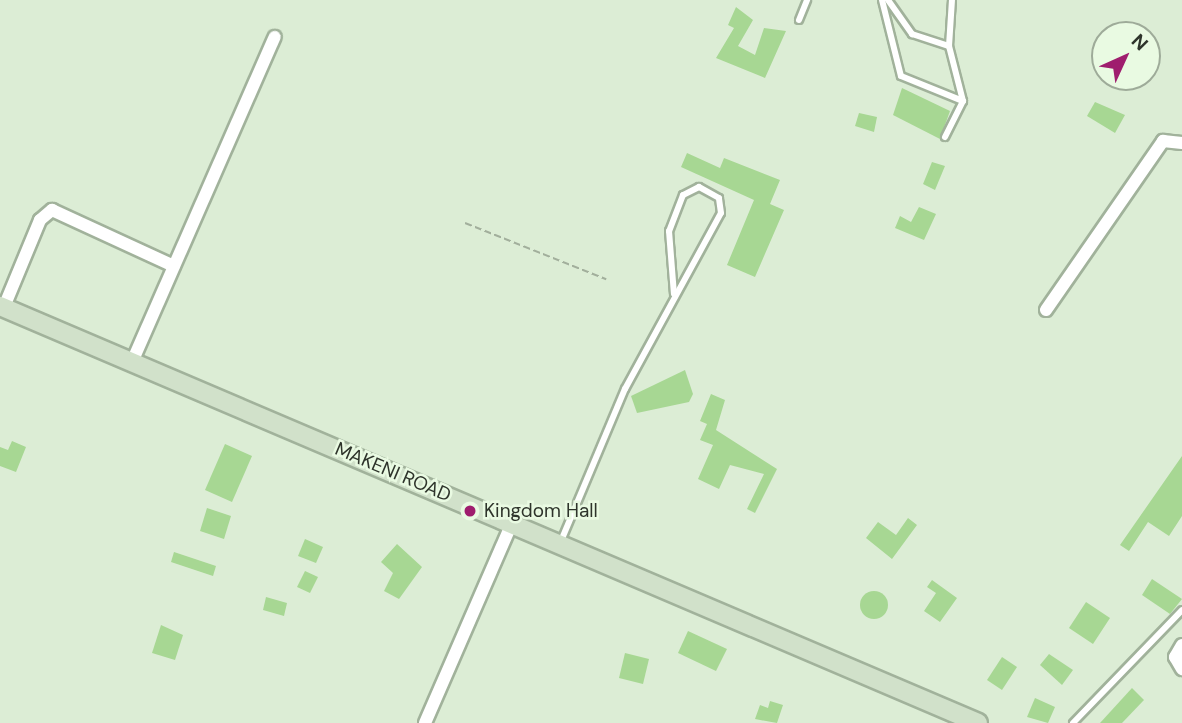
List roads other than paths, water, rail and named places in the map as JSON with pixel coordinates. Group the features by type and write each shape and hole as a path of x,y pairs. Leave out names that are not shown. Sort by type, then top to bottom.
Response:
{"main road":[{"name":"MAKENI ROAD","path":"2,306 978,723"}],"street":[{"path":"132,362 275,37"},
{"path":"1046,310 1163,141 1182,143"},
{"path":"2,306 40,220 52,210 174,266"},
{"path":"425,723 512,523"},
{"path":"1182,645 1175,657 1182,669"}],"lane":[{"path":"799,20 807,0"},
{"path":"882,0 901,76 963,100"},
{"path":"888,0 912,34 949,46"},
{"path":"945,137 963,100 949,46 952,0"},
{"path":"560,543 607,427 674,294 721,213 719,198 699,187 683,195 669,231 674,294"},
{"path":"1073,723 1182,610"}],"place":[{"name":"Kingdom Hall","path":"470,511"}]}
